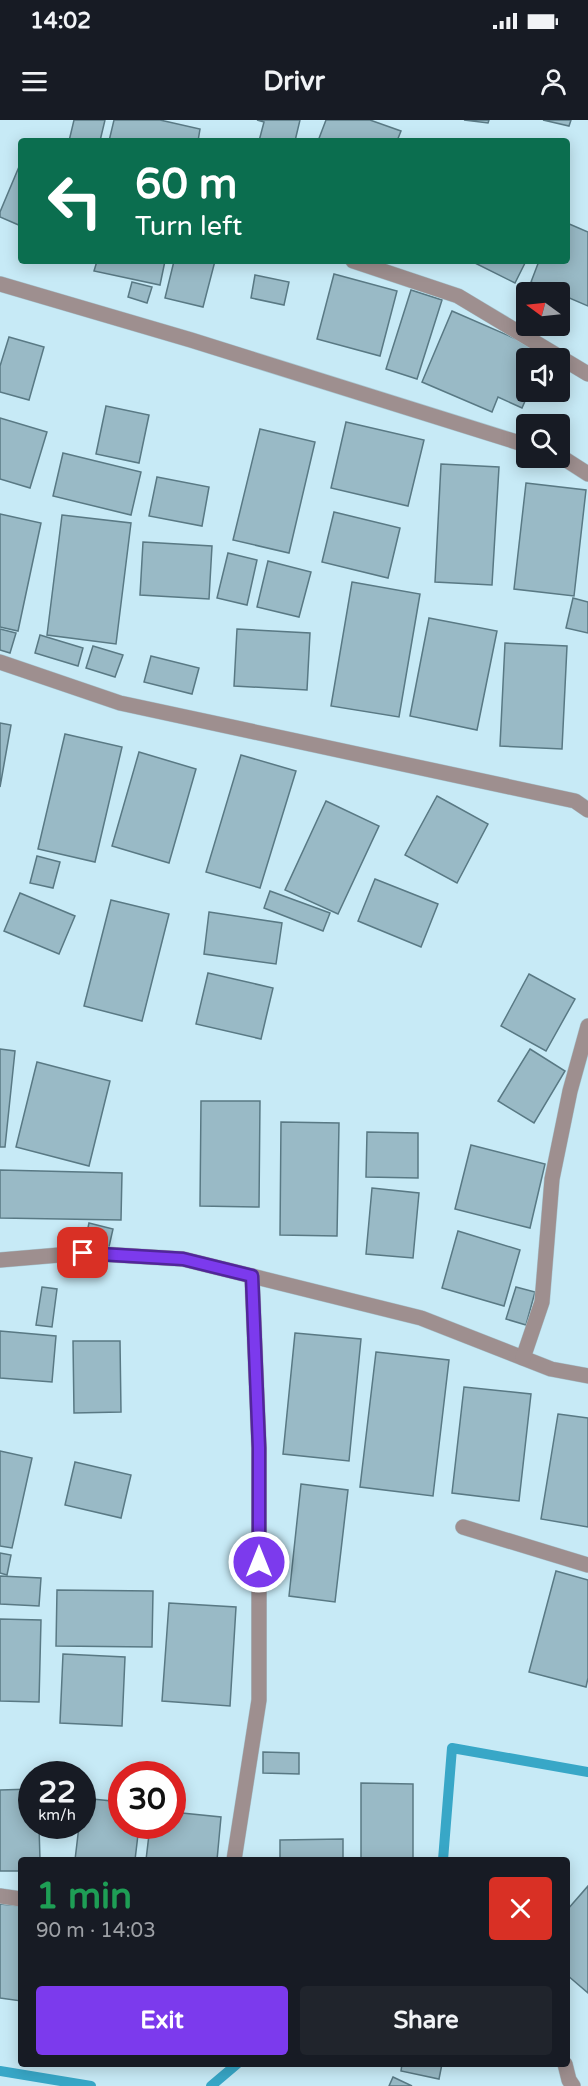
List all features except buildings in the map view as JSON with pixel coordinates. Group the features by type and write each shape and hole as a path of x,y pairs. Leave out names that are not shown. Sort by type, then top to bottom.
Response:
{"street":[{"path":"362,264 458,296 588,374"},
{"path":"0,284 516,442"},
{"path":"570,462 588,474"},
{"path":"0,662 120,703 575,801 588,810"},
{"path":"523,1358 542,1302 552,1179 570,1091 588,1026"},
{"path":"0,1260 94,1254 183,1259 421,1318 551,1369 588,1376"},
{"path":"234,1857 259,1700 259,1448 252,1276"},
{"path":"463,1527 588,1565"},
{"path":"0,1896 18,1899"},
{"path":"566,2067 573,2086"}],"waterway":[{"path":"443,1857 452,1748 588,1772"},
{"path":"211,2086 233,2067"},
{"path":"0,2071 91,2086"}],"route":[{"path":"83,1253 183,1259 252,1276 259,1448 259,1562"}]}
